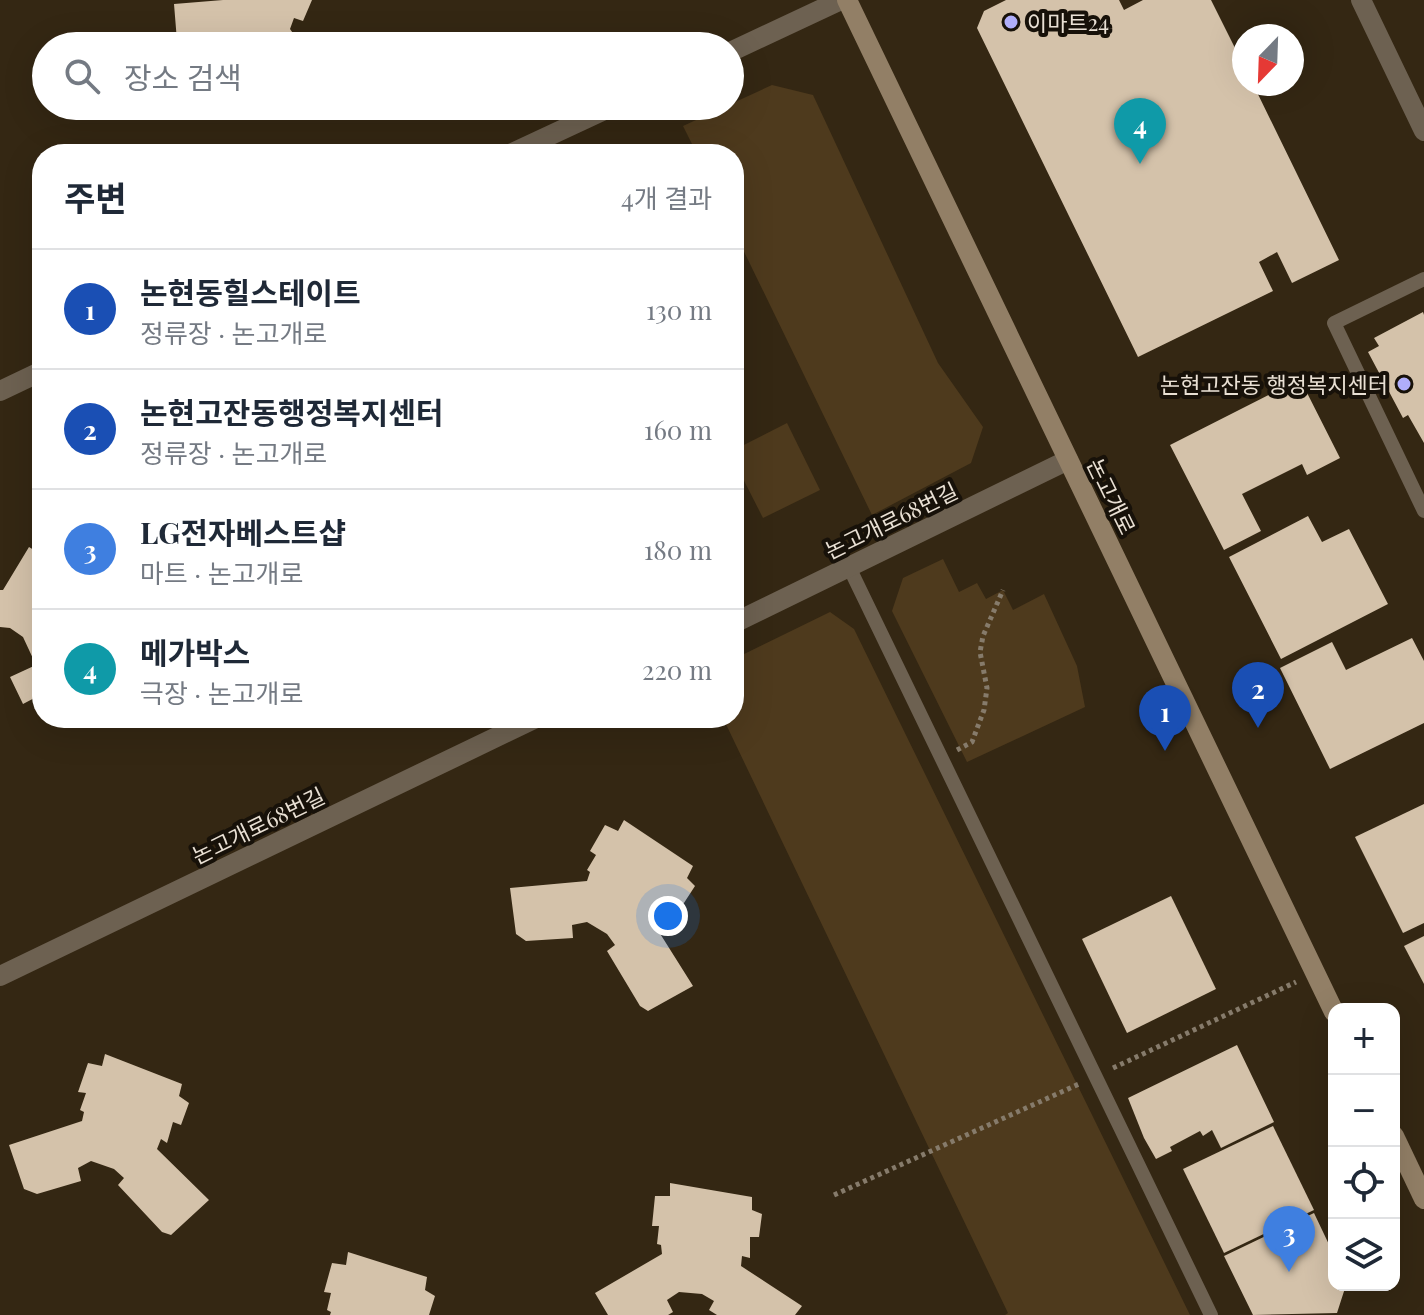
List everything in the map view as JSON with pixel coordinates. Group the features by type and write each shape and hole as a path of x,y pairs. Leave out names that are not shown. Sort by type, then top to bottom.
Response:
{"main road":[{"name":"논고개로","path":"844,0 1330,1003"},
{"path":"1399,1147 1424,1199"}],"street":[{"path":"744,46 844,0"},
{"path":"1361,0 1424,131"},
{"path":"531,144 583,120"},
{"path":"0,391 32,376"},
{"name":"논고개로68번길","path":"744,618 1068,460"},
{"name":"논고개로68번길","path":"0,976 515,728"}],"lane":[{"path":"1424,279 1334,323 1424,511"},
{"path":"849,567 1211,1315"}],"path":[{"path":"942,758 972,742 978,728 987,688 980,652 983,636 1003,590"},
{"path":"834,1195 1315,973"}],"shaded area":[{"path":"772,85 813,95 938,363 983,427 971,463 872,515 744,252 744,144 692,144 683,126 696,120 744,120 744,98"},
{"path":"787,423 820,490 763,518 744,481 744,445"},
{"path":"943,559 959,592 977,583 986,599 1003,590 1013,610 1044,594 1077,666 1085,707 967,762 892,611 903,578"},
{"path":"830,612 854,629 1190,1315 1005,1315 1008,1313 728,728 744,728 744,654"}],"building":[{"path":"223,0 312,0 303,21 294,18 290,29 292,32 176,32 174,4"},
{"path":"1006,0 1119,0 1124,10 1143,0 1211,0 1232,42 1232,96 1259,96 1339,260 1292,283 1277,252 1259,262 1273,291 1138,357 977,28 984,11"},
{"name":"논현고잔동 행정복지센터","path":"1423,312 1424,443 1408,415 1403,418 1368,352 1379,346 1374,338"},
{"path":"1300,379 1340,458 1307,475 1302,464 1242,494 1261,531 1224,550 1170,445"},
{"path":"1308,516 1322,542 1349,529 1388,604 1281,659 1229,557"},
{"path":"29,547 32,549 32,656 23,637 10,628 0,627 0,590 3,590"},
{"path":"1412,638 1424,661 1424,723 1330,769 1280,668 1332,642 1346,670"},
{"path":"32,667 32,699 23,704 10,677"},
{"path":"1424,804 1424,923 1403,933 1355,837"},
{"path":"624,820 693,866 687,878 695,886 682,906 675,902 665,921 659,916 654,924 693,986 648,1011 640,1006 607,951 615,945 607,934 587,922 572,925 573,938 526,941 516,934 510,888 587,881 590,872 587,870 596,855 590,851 605,825 618,831"},
{"path":"1171,896 1216,989 1127,1033 1082,939"},
{"path":"1424,936 1424,984 1404,946"},
{"path":"1237,1045 1274,1122 1221,1148 1212,1130 1203,1136 1200,1131 1170,1147 1172,1151 1156,1159 1128,1098"},
{"path":"105,1054 182,1084 179,1096 189,1103 181,1125 173,1122 167,1143 161,1139 157,1149 209,1200 171,1235 162,1232 118,1185 124,1178 114,1169 91,1161 78,1168 81,1181 37,1194 24,1189 9,1145 82,1121 84,1112 80,1110 86,1093 78,1092 88,1063 102,1066"},
{"path":"1273,1126 1314,1210 1224,1253 1183,1169"},
{"path":"670,1183 752,1197 752,1210 762,1214 759,1237 750,1237 750,1258 742,1256 741,1266 802,1306 795,1315 717,1315 709,1310 714,1301 702,1294 679,1292 667,1300 673,1312 668,1315 608,1315 595,1293 662,1254 661,1245 657,1244 659,1226 652,1226 655,1196 670,1196"},
{"path":"1314,1213 1328,1242 1328,1291 1344,1291 1337,1313 1253,1315 1224,1256"},
{"path":"348,1252 427,1277 425,1290 435,1296 429,1315 330,1315 331,1312 327,1310 331,1293 324,1292 332,1263 346,1265"}],"place":[{"name":"이마트24","path":"1011,22"},
{"name":"메가박스","path":"1140,164"},
{"name":"논현고잔동 행정복지센터","path":"1404,384"},
{"name":"논현고잔동행정복지센터","path":"1258,728"},
{"name":"논현동힐스테이트","path":"1165,751"},
{"name":"LG전자베스트샵","path":"1289,1272"}]}
